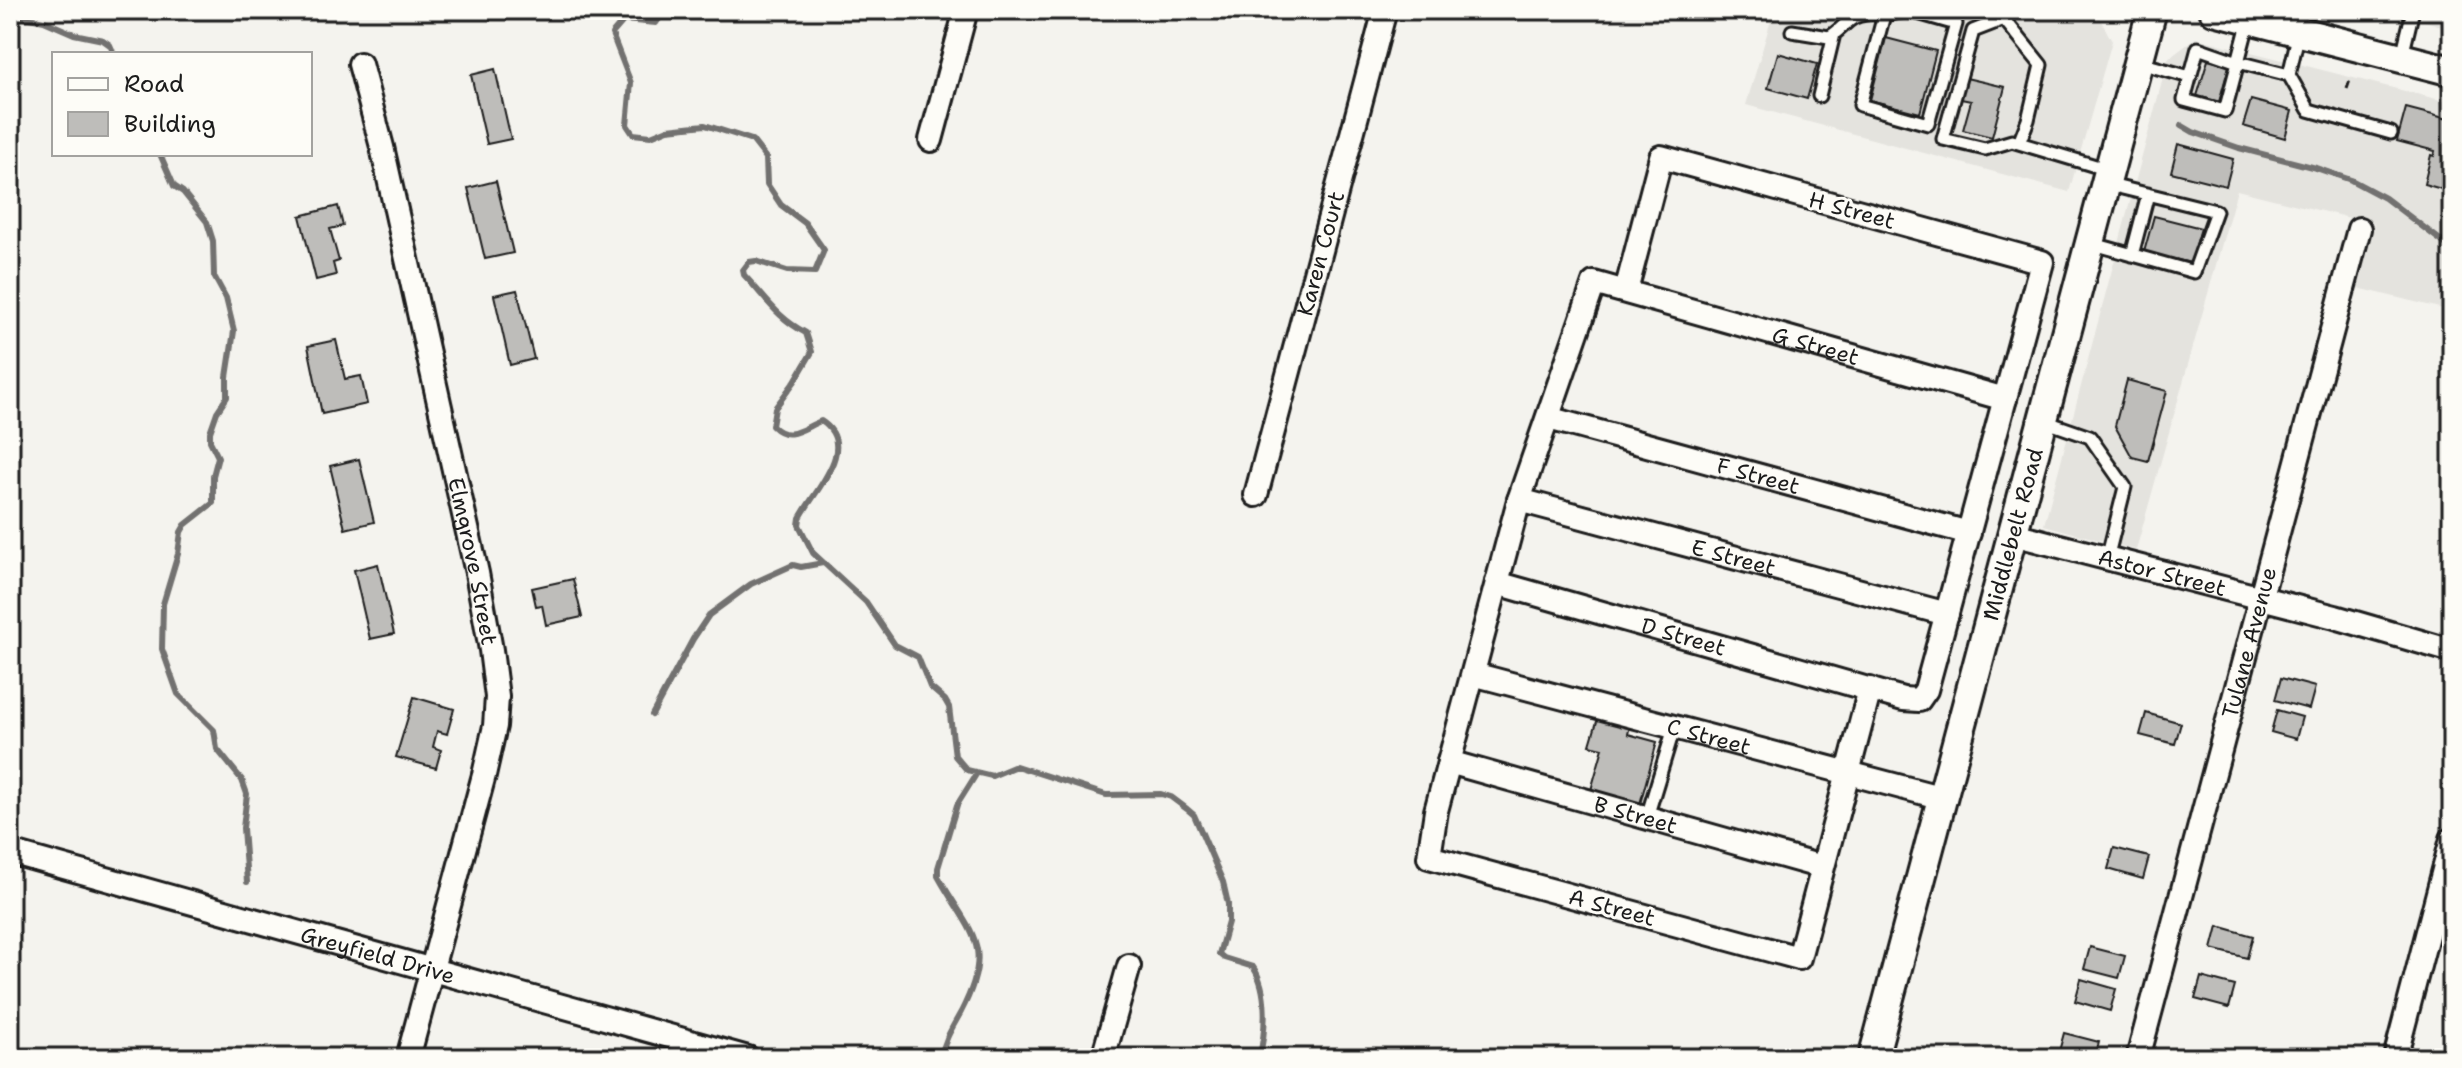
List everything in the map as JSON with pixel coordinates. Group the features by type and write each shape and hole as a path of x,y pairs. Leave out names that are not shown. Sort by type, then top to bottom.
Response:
{"street":[{"path":"931,140 966,10"},
{"name":"Karen Court","path":"1256,495 1385,10"},
{"name":"Middlebelt Road","path":"1873,1058 2152,10"},
{"path":"2214,10 2290,26 2452,71"},
{"name":"Elmgrove Street","path":"360,64 382,147 477,573 497,697 495,726 484,775 408,1058"},
{"name":"H Street","path":"1626,291 1661,157 2042,262 2005,399"},
{"name":"Tulane Avenue","path":"2138,1058 2359,229"},
{"name":"G Street","path":"1548,418 1594,283 2005,399"},
{"path":"1947,614 2005,399"},
{"path":"1449,762 1519,500 1548,418"},
{"name":"F Street","path":"1548,418 1969,533"},
{"name":"E Street","path":"1519,500 1947,614"},
{"name":"Astor Street","path":"2013,534 2335,617 2452,651"},
{"name":"D Street","path":"1497,583 1903,699 1919,700 1926,690 1947,614"},
{"name":"C Street","path":"1473,674 1943,798"},
{"name":"A Street","path":"1449,762 1436,811 1429,857 1799,958 1870,689"},
{"name":"B Street","path":"1449,762 1822,867"},
{"path":"2395,1058 2452,839"},
{"name":"Greyfield Drive","path":"10,852 748,1058"},
{"path":"1103,1058 1129,966"}],"lane":[{"path":"1792,31 1824,38 1856,17 1872,13 1898,14 1907,10 1956,24 1928,124 1860,105 1884,15"},
{"path":"2015,10 2004,19 1973,31 1943,139 1985,149 2012,141 2148,194 2216,211 2194,272 2090,243"},
{"path":"2401,58 2413,10"},
{"path":"2004,19 2041,65 2028,120 2019,143"},
{"path":"2249,19 2238,62 2225,111 2184,100 2198,48 2238,62 2289,75"},
{"path":"2290,26 2289,75 2309,110 2391,133"},
{"path":"1819,96 1834,34"},
{"path":"2138,63 2190,77"},
{"path":"2132,255 2148,194"},
{"path":"2043,421 2090,437 2125,487 2107,559"},
{"path":"1647,817 1674,728"}],"path":[{"path":"2347,89 2351,77"}],"shaded area":[{"path":"1774,10 2095,10 2112,41 2069,192 1746,105"},
{"path":"2387,10 2452,10 2452,29"},
{"path":"2196,38 2452,103 2452,311 2358,288 2374,224 2237,190 2136,550 2044,525 2168,59"}],"building":[{"path":"1886,38 1936,51 1920,113 1870,100"},
{"path":"1778,53 1817,64 1807,99 1768,88"},
{"path":"2208,60 2229,66 2219,102 2197,96"},
{"path":"495,69 511,139 487,144 471,75"},
{"path":"1966,78 2005,87 1992,137 1963,130 1971,101 1961,99"},
{"path":"2251,100 2292,111 2285,138 2243,126"},
{"path":"2406,108 2452,120 2452,192 2424,184 2431,155 2434,156 2435,151 2397,141"},
{"path":"2178,144 2233,159 2226,186 2171,172"},
{"path":"496,181 513,253 485,259 468,188"},
{"path":"338,206 343,226 330,229 339,261 333,263 336,275 316,280 300,216"},
{"path":"2154,216 2201,228 2191,263 2144,252"},
{"path":"517,290 534,359 510,365 494,295"},
{"path":"336,340 345,379 361,376 367,404 322,414 308,346"},
{"path":"2127,380 2167,391 2148,461 2132,457 2115,426"},
{"path":"359,459 374,522 345,529 330,466"},
{"path":"378,564 394,634 370,639 354,570"},
{"path":"573,579 582,617 546,625 542,605 536,606 532,588"},
{"path":"2281,678 2315,687 2309,709 2275,700"},
{"path":"414,697 454,709 447,734 437,731 433,747 441,750 436,768 396,757"},
{"path":"2277,710 2302,717 2296,739 2271,732"},
{"path":"2146,713 2181,723 2175,744 2140,735"},
{"path":"1598,718 1630,726 1628,734 1657,742 1640,804 1591,790 1603,748 1590,745"},
{"path":"2114,848 2149,857 2143,879 2108,869"},
{"path":"2218,926 2253,936 2247,958 2212,949"},
{"path":"2090,947 2125,956 2119,978 2084,969"},
{"path":"2201,977 2235,986 2229,1008 2195,999"},
{"path":"2081,979 2116,989 2110,1011 2075,1001"},
{"path":"2064,1033 2099,1042 2095,1058 2058,1055"}],"waterway":[{"path":"665,10 656,23 624,20 612,34 631,83 627,125 633,134 651,136 668,129 705,125 752,140 766,158 767,184 781,205 805,223 824,250 815,272 787,271 756,261 749,262 743,270 779,314 806,333 812,352 775,408 772,426 778,431 790,433 821,421 832,431 836,443 830,469 800,518 799,525 813,553 866,602 895,645 918,657 930,687 949,707 955,756 967,770 992,776 1016,766 1106,795 1161,794 1171,797 1194,815 1223,882 1228,904 1228,922 1219,954 1253,967 1262,987 1264,1024 1259,1058"},
{"path":"10,14 44,21 74,34 103,40 113,52"},
{"path":"2181,125 2239,148 2351,180 2385,198 2452,249"},
{"path":"161,156 174,186 183,192 207,222 213,241 214,276 226,298 234,331 227,397 217,412 210,432 210,441 218,457 213,476 213,503 185,525 181,532 178,554 163,604 162,649 178,694 214,730 217,749 242,780 247,794 243,828 247,882"},
{"path":"652,715 709,615 751,584 793,565 801,567 823,563"},
{"path":"941,1058 946,1040 971,989 978,954 969,927 938,876 938,868 957,805 977,773"}]}
